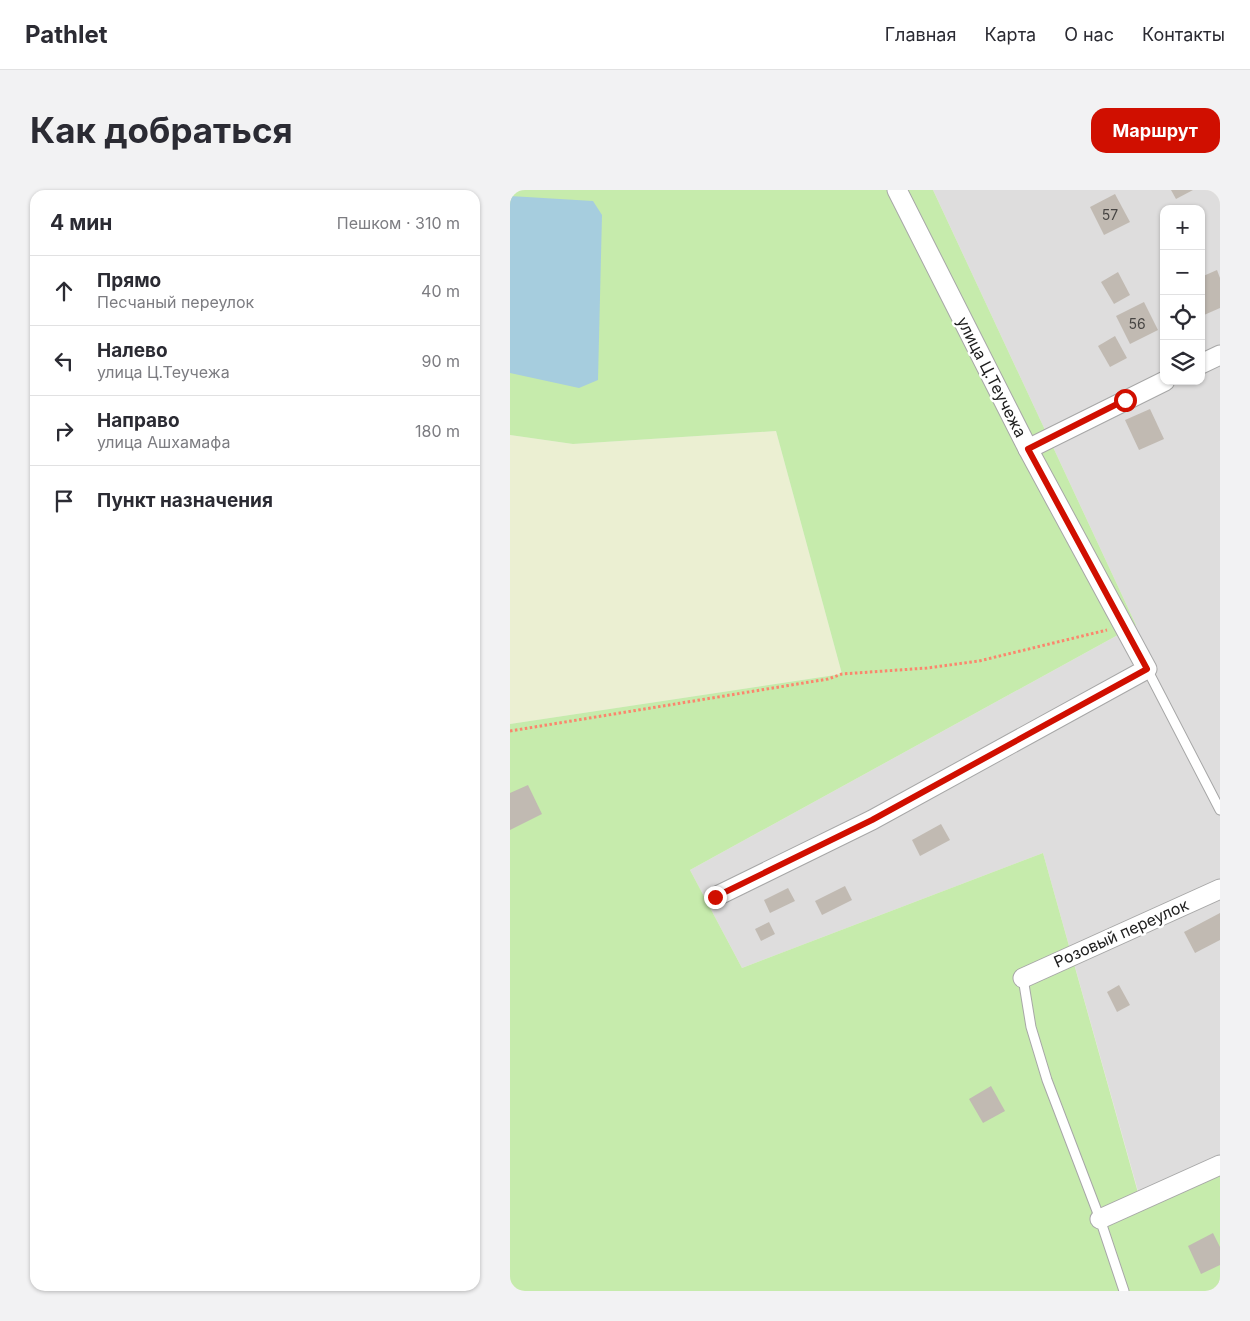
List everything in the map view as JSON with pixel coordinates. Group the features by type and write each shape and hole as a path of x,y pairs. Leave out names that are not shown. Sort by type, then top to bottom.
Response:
{"street":[{"name":"улица Ц.Теучежа","path":"897,190 1028,449 1147,669"},
{"path":"1205,362 1220,355"},
{"path":"1028,449 1160,384"},
{"path":"715,897 872,820 1147,669"},
{"name":"Розовый переулок","path":"1023,978 1220,889"},
{"path":"1100,1219 1220,1165"}],"lane":[{"path":"1147,669 1220,810"},
{"path":"1023,978 1031,1027 1046,1080 1100,1219 1124,1291"}],"path":[{"path":"510,731 828,679 842,674 927,668 979,661 1124,626"}],"shaded area":[{"path":"933,190 1220,190 1220,1285 1166,1291 1043,853 742,968 690,870 1136,625"}],"green space":[{"path":"510,190 933,190 1136,625 690,870 742,968 1043,853 1142,1207 1220,1172 1220,1291 510,1291 510,724 842,674 776,431 573,444 510,435"},
{"path":"776,431 842,674 510,724 510,435 573,444"}],"water":[{"path":"510,196 593,201 602,215 598,380 579,388 510,373"}],"building":[{"path":"1171,190 1193,190 1176,199"},
{"path":"1115,194 1130,222 1104,235 1090,207"},
{"path":"1217,270 1220,278 1220,308 1205,315 1205,295 1205,275"},
{"path":"1118,272 1130,295 1114,304 1101,282"},
{"path":"1144,302 1158,330 1130,344 1116,316"},
{"path":"1115,336 1127,358 1110,367 1098,346"},
{"path":"1150,409 1164,439 1139,450 1125,420"},
{"path":"528,785 542,814 510,830 510,793"},
{"path":"941,824 950,840 920,856 912,840"},
{"path":"845,886 852,900 822,915 815,901"},
{"path":"788,888 795,901 770,913 764,900"},
{"path":"1220,913 1220,940 1195,953 1184,932"},
{"path":"769,922 775,934 761,941 755,929"},
{"path":"1119,985 1130,1005 1117,1012 1107,992"},
{"path":"991,1086 1005,1111 983,1123 969,1099"},
{"path":"1213,1233 1220,1247 1220,1265 1201,1274 1188,1246"}],"route":[{"path":"715,897 872,820 1147,669 1028,449 1125,400"}]}
